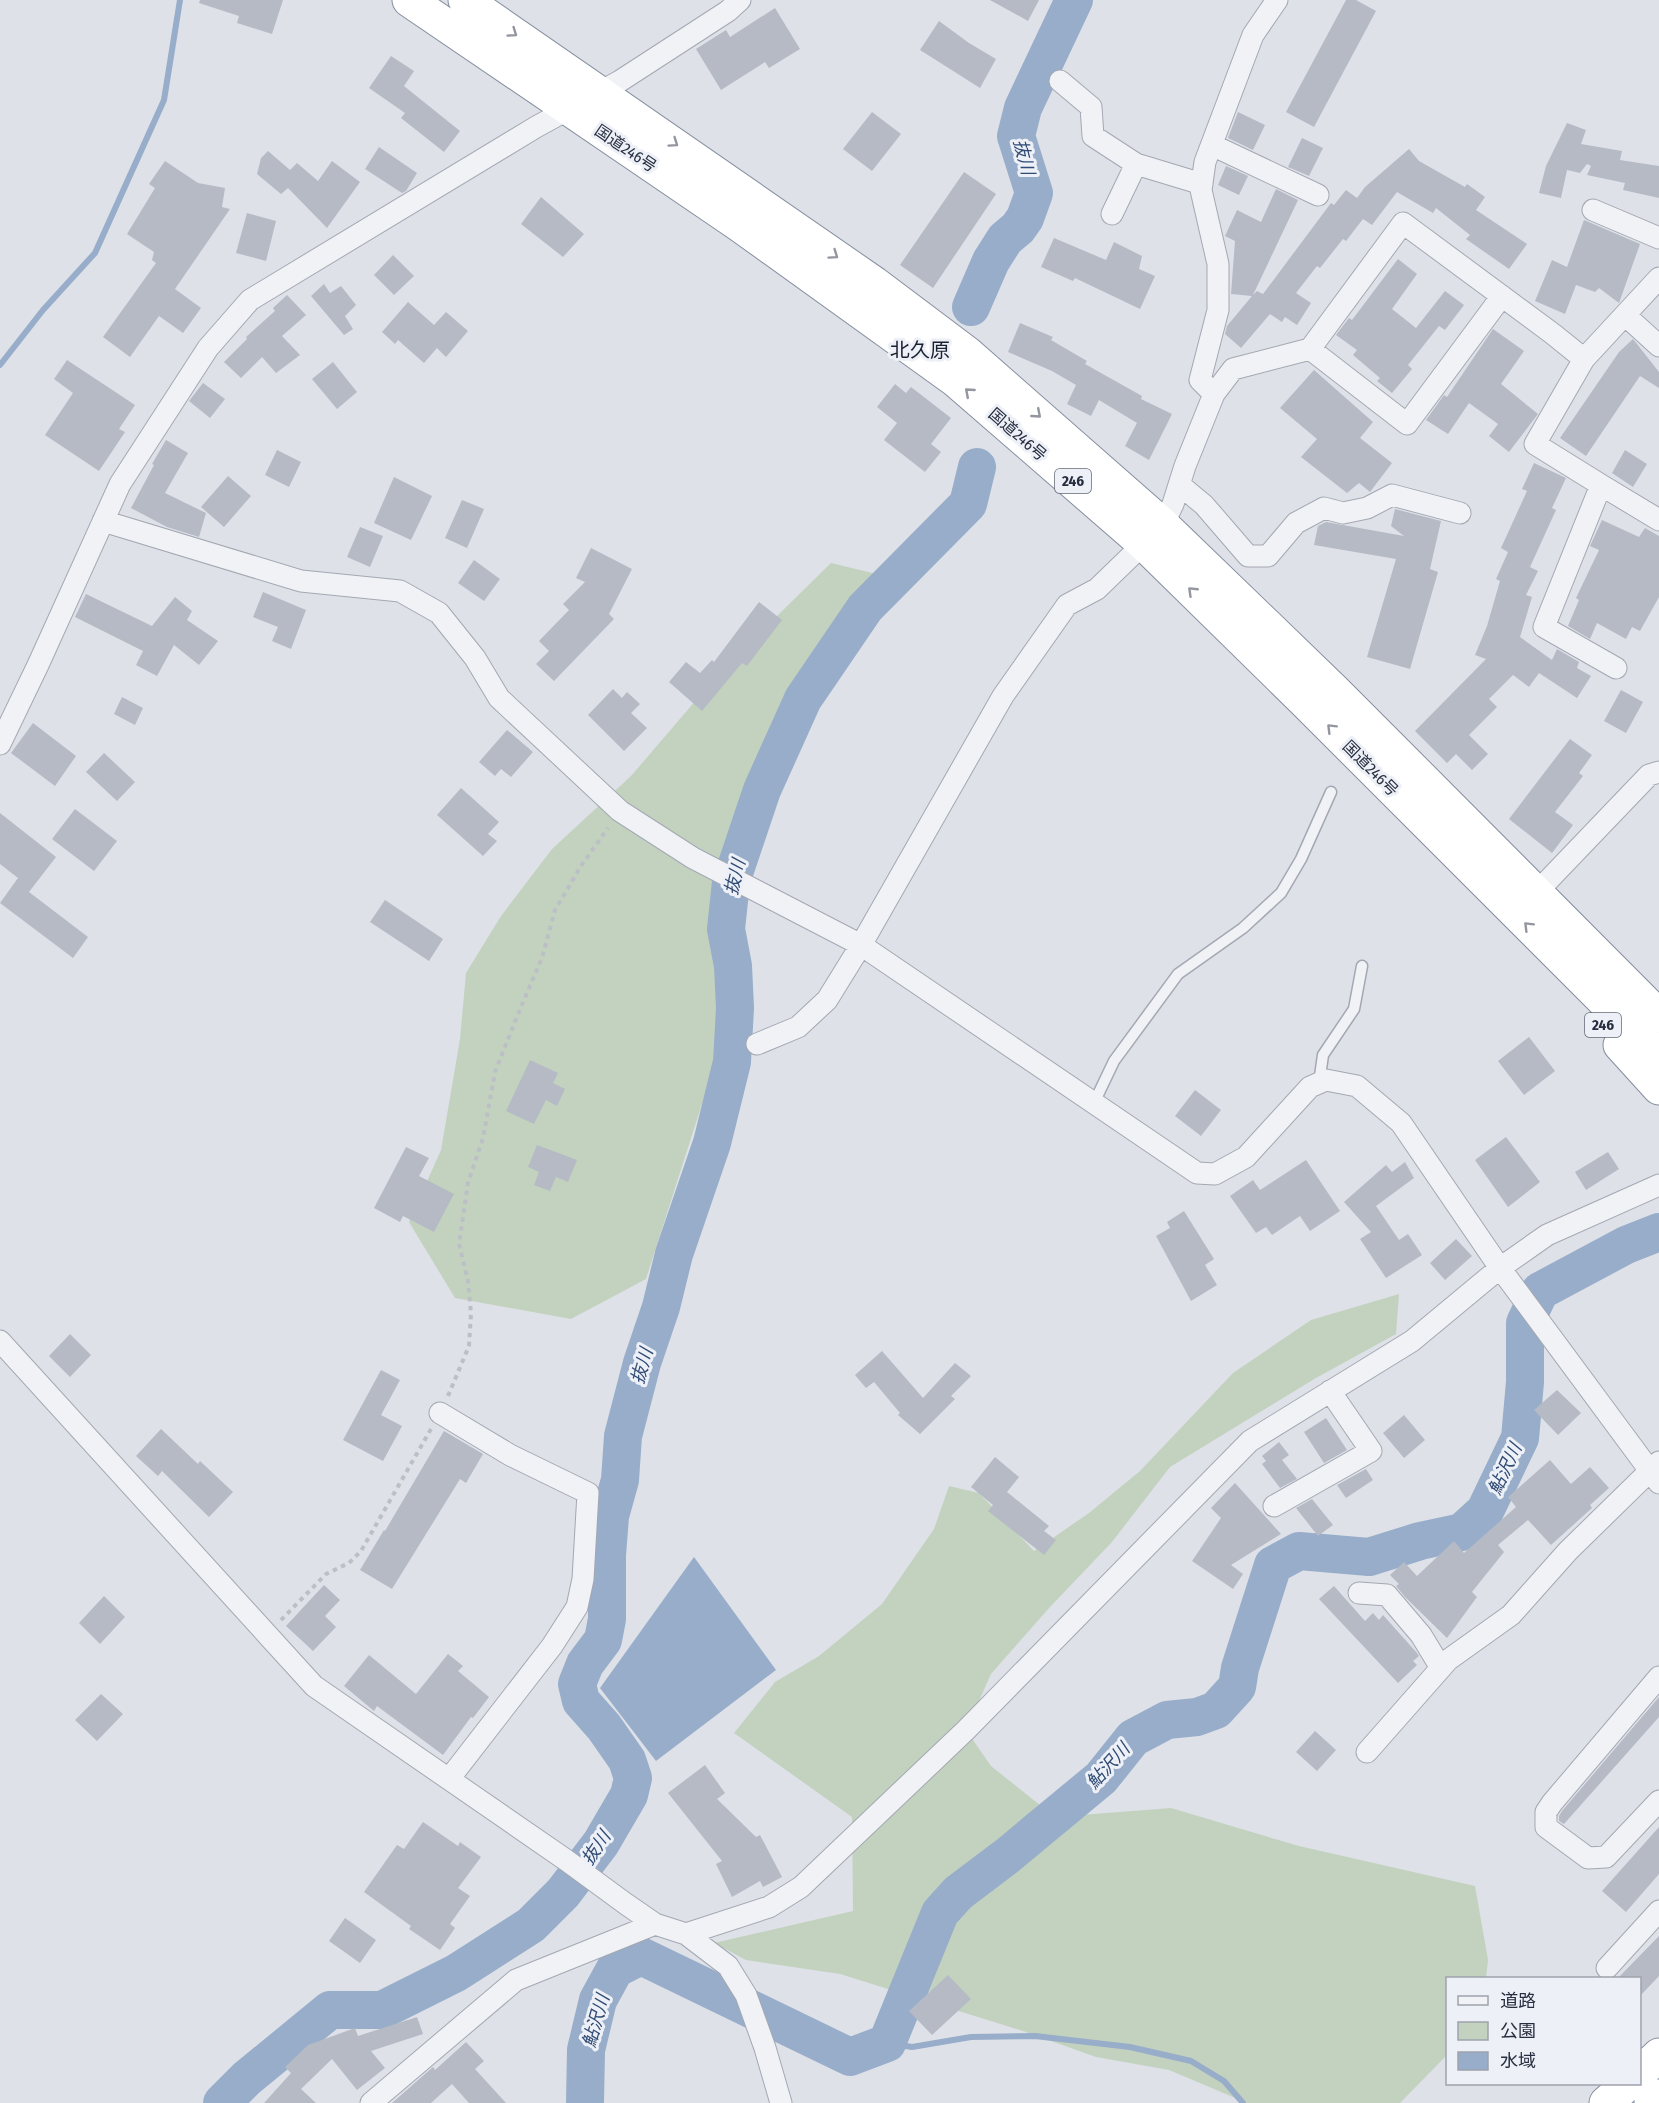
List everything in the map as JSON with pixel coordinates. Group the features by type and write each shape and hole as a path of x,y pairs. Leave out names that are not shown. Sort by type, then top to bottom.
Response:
{"highway":[{"name":"国道246号","path":"409,0 775,251 955,380 1154,535 1335,691 1536,893 1566,945 1659,1056"},
{"name":"国道246号","path":"465,0 874,283 967,353 1154,535 1296,693 1566,945 1659,1016"},
{"name":"246","path":"1566,945 1659,995"},
{"name":"246","path":"1566,945 1605,1028 1659,1088"},
{"path":"1641,2072 1659,2055"},
{"path":"1606,2103 1627,2085"},
{"path":"1651,2103 1659,2096"}],"street":[{"path":"0,744 120,484 208,348 250,300 599,92 728,11 740,0"},
{"path":"1214,394 1200,380 1218,310 1218,264 1201,190 1205,162 1253,35 1277,0"},
{"path":"1060,81 1091,107 1093,136 1136,164 1202,184"},
{"path":"1212,145 1318,195"},
{"path":"1112,214 1136,164"},
{"path":"1593,210 1659,238"},
{"path":"757,1044 798,1027 827,1000 861,945 1003,696 1067,605 1097,589 1154,535 1180,485 1185,466 1214,394 1233,369 1310,349 1403,223 1584,359"},
{"path":"1659,278 1584,359 1535,444 1659,520"},
{"path":"1310,349 1407,424 1502,296"},
{"path":"1626,316 1659,346"},
{"path":"1180,485 1204,505 1248,556 1268,556 1296,523 1324,507 1342,513 1367,508 1392,495 1460,513"},
{"path":"1601,485 1544,627 1616,668"},
{"path":"103,521 301,581 400,591 429,607 439,613 475,658 499,698 620,811 693,858 861,945 1197,1173 1215,1174 1246,1156 1310,1087 1326,1080 1357,1086 1401,1123 1516,1290 1656,1472 1568,1551 1511,1615 1448,1660 1367,1752"},
{"path":"1536,893 1649,775 1659,772"},
{"path":"686,1934 769,1907 801,1887 966,1730 1250,1441 1412,1341 1500,1268 1547,1234 1659,1185"},
{"path":"0,1341 266,1636 314,1686 655,1924 686,1934 728,1966 746,1995 781,2103"},
{"path":"1274,1506 1371,1450 1330,1391"},
{"path":"440,1413 510,1455 588,1492 583,1579 577,1606 552,1646 449,1779"},
{"path":"1359,1593 1387,1594 1421,1635 1441,1668"},
{"path":"1659,1677 1552,1803 1546,1812 1546,1827 1588,1858 1606,1857 1659,1801"},
{"path":"1607,1968 1659,1911"},
{"path":"371,2103 516,1980 655,1924"}],"lane":[{"path":"1094,1103 1114,1061 1178,974 1243,928 1281,893 1301,859 1331,792"},
{"path":"1319,1083 1323,1055 1354,1009 1362,966"}],"path":[{"path":"266,1636 326,1574 349,1563 361,1551 440,1413 469,1346 471,1313 468,1281 459,1244 468,1183 483,1138 495,1072 542,958 555,910 581,866 620,811"}],"green space":[{"path":"831,563 885,576 777,724 740,921 724,1035 646,1279 571,1319 455,1298 409,1222 441,1150 460,1039 466,973 501,916 552,849 631,776 721,671"},
{"path":"1399,1294 1396,1334 1316,1378 1170,1467 1112,1542 991,1674 966,1730 991,1766 1055,1817 1171,1808 1299,1846 1475,1886 1488,1960 1486,1977 1446,1977 1446,2056 1400,2103 1247,2103 1169,2070 1096,2057 1023,2031 840,1974 746,1960 714,1943 853,1911 852,1817 734,1733 775,1682 819,1656 882,1604 934,1529 949,1486 979,1493 1034,1551 1089,1513 1140,1471 1233,1373 1311,1320"}],"water":[{"path":"694,1557 776,1670 656,1761 600,1688"}],"building":[{"path":"200,0 283,0 272,34 237,23 239,16 199,3"},
{"path":"990,0 1039,0 1028,21"},
{"path":"1346,0 1356,0 1376,11 1314,127 1286,112"},
{"path":"775,8 800,49 769,68 765,62 721,90 696,49 726,30 730,37"},
{"path":"939,21 996,59 980,88 920,50"},
{"path":"391,56 414,71 404,86 460,131 444,152 401,118 405,113 369,88"},
{"path":"872,112 901,134 872,171 843,149"},
{"path":"1238,112 1265,125 1253,150 1228,138"},
{"path":"1567,123 1586,130 1581,144 1622,151 1620,160 1659,166 1659,198 1623,190 1625,183 1587,175 1591,166 1587,164 1580,173 1567,170 1561,198 1539,193 1546,166"},
{"path":"1302,138 1323,148 1309,176 1288,167"},
{"path":"379,147 417,173 406,191 402,193 365,169"},
{"path":"1409,149 1419,161 1465,187 1467,184 1485,197 1476,210 1527,244 1509,269 1466,239 1470,235 1436,208 1433,213 1397,192 1372,225 1363,219 1346,241 1343,239 1320,268 1317,266 1296,293 1311,303 1297,325 1285,317 1282,322 1270,314 1241,348 1225,334 1227,326 1252,296 1231,294 1235,241 1225,236 1237,210 1261,222 1276,189 1298,200 1253,295 1257,291 1263,294 1331,203 1334,205 1346,190 1357,198 1365,187"},
{"path":"268,151 290,170 297,163 318,181 332,161 360,182 327,228 288,188 281,194 257,174 261,158"},
{"path":"165,161 198,183 225,188 222,207 230,209 175,289 201,308 183,333 159,316 130,357 103,337 156,263 152,260 154,252 127,234 155,188 149,184"},
{"path":"1226,166 1248,176 1239,195 1218,185"},
{"path":"964,172 996,194 933,288 900,265"},
{"path":"541,197 584,234 563,257 521,224"},
{"path":"247,213 276,221 266,261 236,253"},
{"path":"1584,220 1640,244 1619,303 1599,288 1595,292 1576,285 1565,314 1535,301 1552,260 1567,267"},
{"path":"1054,238 1106,260 1114,242 1142,256 1139,269 1155,276 1140,309 1075,278 1073,281 1041,267"},
{"path":"393,255 414,276 394,295 374,275"},
{"path":"1398,259 1417,274 1392,309 1416,328 1445,291 1464,305 1445,330 1439,326 1408,365 1412,369 1392,393 1377,381 1380,378 1353,355 1357,350 1336,335 1349,318 1352,320"},
{"path":"324,284 330,293 341,286 356,305 345,316 353,329 344,335 311,296"},
{"path":"287,295 306,315 282,336 300,355 276,373 262,357 241,378 224,362 247,339 246,337 275,311 273,308"},
{"path":"408,302 434,325 446,312 468,331 446,357 437,348 424,363 398,340 395,344 382,332"},
{"path":"1020,323 1053,337 1051,340 1087,361 1085,364 1142,396 1141,399 1172,414 1149,460 1125,446 1137,423 1099,400 1091,416 1067,404 1076,385 1052,371 1008,352"},
{"path":"1493,329 1524,351 1501,384 1538,414 1509,452 1489,436 1498,424 1469,403 1448,434 1426,420 1444,395 1447,397"},
{"path":"1633,339 1659,372 1659,388 1640,376 1586,456 1560,438 1619,352"},
{"path":"67,360 135,405 119,429 125,432 99,471 45,435 73,393 54,379"},
{"path":"333,362 357,392 337,409 312,379"},
{"path":"1314,370 1373,422 1360,438 1392,463 1370,492 1359,483 1347,493 1301,457 1317,439 1280,408"},
{"path":"203,383 225,399 210,418 189,401"},
{"path":"895,384 906,393 911,387 951,418 931,444 941,452 925,472 884,440 897,423 877,407"},
{"path":"166,440 188,453 165,493 206,513 199,537 167,527 131,508"},
{"path":"277,450 301,462 289,487 265,475"},
{"path":"1625,450 1647,464 1633,487 1612,473"},
{"path":"1534,463 1566,478 1552,508 1556,510 1530,567 1538,571 1526,595 1532,597 1520,637 1552,660 1557,649 1579,662 1577,668 1591,676 1577,698 1539,673 1529,687 1513,675 1489,699 1497,707 1469,735 1488,754 1472,770 1456,754 1447,763 1415,731 1486,659 1475,655 1487,626 1500,581 1496,579 1508,552 1501,548 1527,491 1522,489"},
{"path":"228,476 251,496 224,527 201,507"},
{"path":"394,477 432,496 411,540 374,523"},
{"path":"462,500 484,509 467,548 445,538"},
{"path":"1395,509 1441,521 1430,569 1438,572 1410,669 1367,657 1396,559 1314,545 1318,526 1326,522 1404,536 1391,526"},
{"path":"1602,520 1639,537 1645,528 1659,536 1659,597 1640,631 1632,627 1626,639 1597,623 1590,639 1568,626 1579,600 1576,598 1599,550 1590,546"},
{"path":"360,527 383,536 370,567 347,557"},
{"path":"591,548 632,569 609,614 614,619 554,681 536,664 549,651 539,641 569,610 563,604 585,582 576,578"},
{"path":"474,560 500,579 484,601 458,583"},
{"path":"263,592 306,610 291,649 272,641 278,627 253,617"},
{"path":"86,594 152,626 175,597 192,611 187,620 218,641 199,665 174,645 157,676 136,665 143,651 75,617"},
{"path":"759,602 782,620 747,666 742,663 702,711 669,682 686,662 700,673 712,660 714,662"},
{"path":"613,689 622,698 627,692 640,704 631,713 647,728 624,751 588,715"},
{"path":"1621,690 1643,702 1626,733 1604,721"},
{"path":"122,697 143,708 135,725 114,714"},
{"path":"33,723 76,756 55,786 11,753"},
{"path":"507,730 533,752 511,777 501,769 495,776 479,762"},
{"path":"1570,739 1592,755 1579,773 1583,776 1555,812 1573,825 1552,853 1509,819"},
{"path":"104,753 135,782 117,801 86,772"},
{"path":"461,788 499,822 488,834 497,841 483,856 437,815"},
{"path":"75,809 117,841 94,871 52,839"},
{"path":"0,813 56,857 29,892 88,937 73,958 0,903 18,878 0,864"},
{"path":"385,900 443,939 429,961 370,922"},
{"path":"1529,1037 1555,1071 1524,1095 1498,1061"},
{"path":"530,1060 558,1073 553,1083 565,1089 557,1106 546,1100 534,1124 506,1111"},
{"path":"1195,1090 1221,1110 1201,1136 1175,1116"},
{"path":"1506,1137 1540,1182 1508,1207 1475,1160"},
{"path":"537,1145 577,1160 568,1182 556,1177 550,1191 534,1185 539,1172 528,1167"},
{"path":"406,1147 429,1158 419,1176 454,1194 434,1232 403,1216 400,1222 374,1208"},
{"path":"1608,1152 1619,1169 1586,1190 1575,1172"},
{"path":"1306,1160 1340,1211 1310,1231 1300,1216 1272,1235 1266,1227 1256,1233 1230,1196 1253,1180 1260,1190"},
{"path":"1405,1162 1414,1178 1376,1206 1399,1240 1408,1234 1422,1255 1386,1278 1360,1239 1371,1232 1344,1202 1386,1165 1392,1172"},
{"path":"1184,1211 1214,1259 1205,1265 1217,1285 1191,1301 1156,1236 1170,1228 1167,1222"},
{"path":"1456,1239 1472,1256 1445,1280 1430,1263"},
{"path":"70,1334 91,1355 70,1377 49,1356"},
{"path":"882,1351 923,1398 955,1363 971,1376 951,1396 955,1399 920,1434 898,1415 900,1413 874,1382 866,1388 855,1375"},
{"path":"381,1370 400,1380 381,1415 402,1426 383,1461 343,1440"},
{"path":"1557,1390 1581,1413 1558,1435 1534,1410"},
{"path":"1404,1415 1425,1440 1404,1458 1383,1433"},
{"path":"1326,1418 1347,1450 1324,1463 1304,1432"},
{"path":"161,1429 198,1464 200,1461 233,1492 209,1517 162,1471 158,1476 136,1456"},
{"path":"444,1431 483,1454 466,1483 460,1479 392,1589 360,1570"},
{"path":"1279,1442 1289,1455 1282,1460 1297,1479 1280,1488 1262,1464 1266,1461 1262,1456"},
{"path":"995,1457 1019,1477 1007,1492 1049,1526 1044,1531 1056,1540 1044,1555 988,1511 993,1505 971,1487"},
{"path":"1550,1460 1571,1484 1590,1467 1609,1488 1590,1505 1592,1508 1551,1545 1528,1520 1498,1545 1504,1552 1472,1592 1477,1597 1447,1638 1405,1597 1396,1586 1399,1584 1390,1575 1404,1562 1417,1576 1454,1541 1464,1553 1516,1507 1508,1497"},
{"path":"1366,1469 1373,1480 1346,1498 1337,1485"},
{"path":"1235,1483 1281,1534 1231,1565 1243,1574 1233,1589 1192,1561 1221,1518 1211,1508"},
{"path":"1312,1499 1333,1525 1318,1536 1296,1508"},
{"path":"324,1585 340,1600 325,1616 336,1627 313,1651 286,1626"},
{"path":"1334,1586 1365,1621 1373,1613 1379,1620 1383,1615 1419,1656 1413,1661 1417,1665 1398,1683 1319,1599"},
{"path":"104,1596 125,1617 100,1644 79,1623"},
{"path":"448,1654 463,1666 458,1671 489,1697 443,1755 377,1706 374,1711 344,1686 369,1655 416,1694"},
{"path":"101,1694 123,1714 97,1741 75,1720"},
{"path":"1659,1697 1659,1717 1564,1824 1559,1821 1562,1811"},
{"path":"1315,1731 1336,1750 1317,1771 1296,1752"},
{"path":"705,1765 725,1793 717,1799 756,1837 760,1835 782,1877 763,1887 760,1881 732,1897 716,1864 722,1861 668,1793"},
{"path":"423,1822 458,1846 460,1842 481,1857 458,1888 470,1896 450,1924 455,1928 440,1950 409,1929 411,1926 364,1892 397,1845 404,1849"},
{"path":"1659,1827 1659,1874 1626,1912 1602,1891"},
{"path":"345,1918 376,1940 360,1963 329,1941"},
{"path":"1659,1936 1659,1976 1641,1995 1641,1977 1619,1977"},
{"path":"948,1975 971,1999 932,2035 909,2011"},
{"path":"417,2017 423,2034 371,2051 385,2068 357,2090 332,2059 301,2089 316,2103 264,2103 291,2073 285,2067 308,2045 355,2028 358,2036"},
{"path":"466,2042 484,2061 475,2069 506,2103 469,2103 452,2084 431,2103 392,2103 433,2067 435,2070"}],"waterway":[{"path":"0,365 43,310 95,253 164,100 180,0"},
{"name":"抜川","path":"971,307 991,261 1005,239 1018,228 1025,218 1034,193 1016,136 1023,108 1074,0"},
{"name":"抜川","path":"222,2103 247,2078 330,2010 382,2010 456,1973 531,1925 563,1893 601,1843 629,1795 633,1778 627,1760 604,1727 581,1701 577,1684 585,1664 603,1640 607,1619 607,1555 610,1516 620,1480 623,1436 674,1254 712,1143 732,1062 735,1008 733,966 726,929 731,882 762,790 803,699 865,608 968,504 977,467"},
{"name":"鮎沢川","path":"585,2103 586,2050 598,2000 615,1969 641,1956 850,2057 887,2043 940,1913 958,1893 1007,1856 1101,1778 1133,1738 1167,1720 1197,1717 1216,1710 1237,1687 1240,1668 1273,1565 1299,1551 1369,1557 1420,1541 1462,1532 1485,1511 1520,1438 1525,1382 1525,1323 1540,1291 1626,1245 1659,1232"},
{"path":"887,2043 912,2047 971,2037 1035,2036 1130,2047 1191,2061 1224,2081 1243,2103"}],"district":[{"name":"北久原","path":"920,350"}]}
